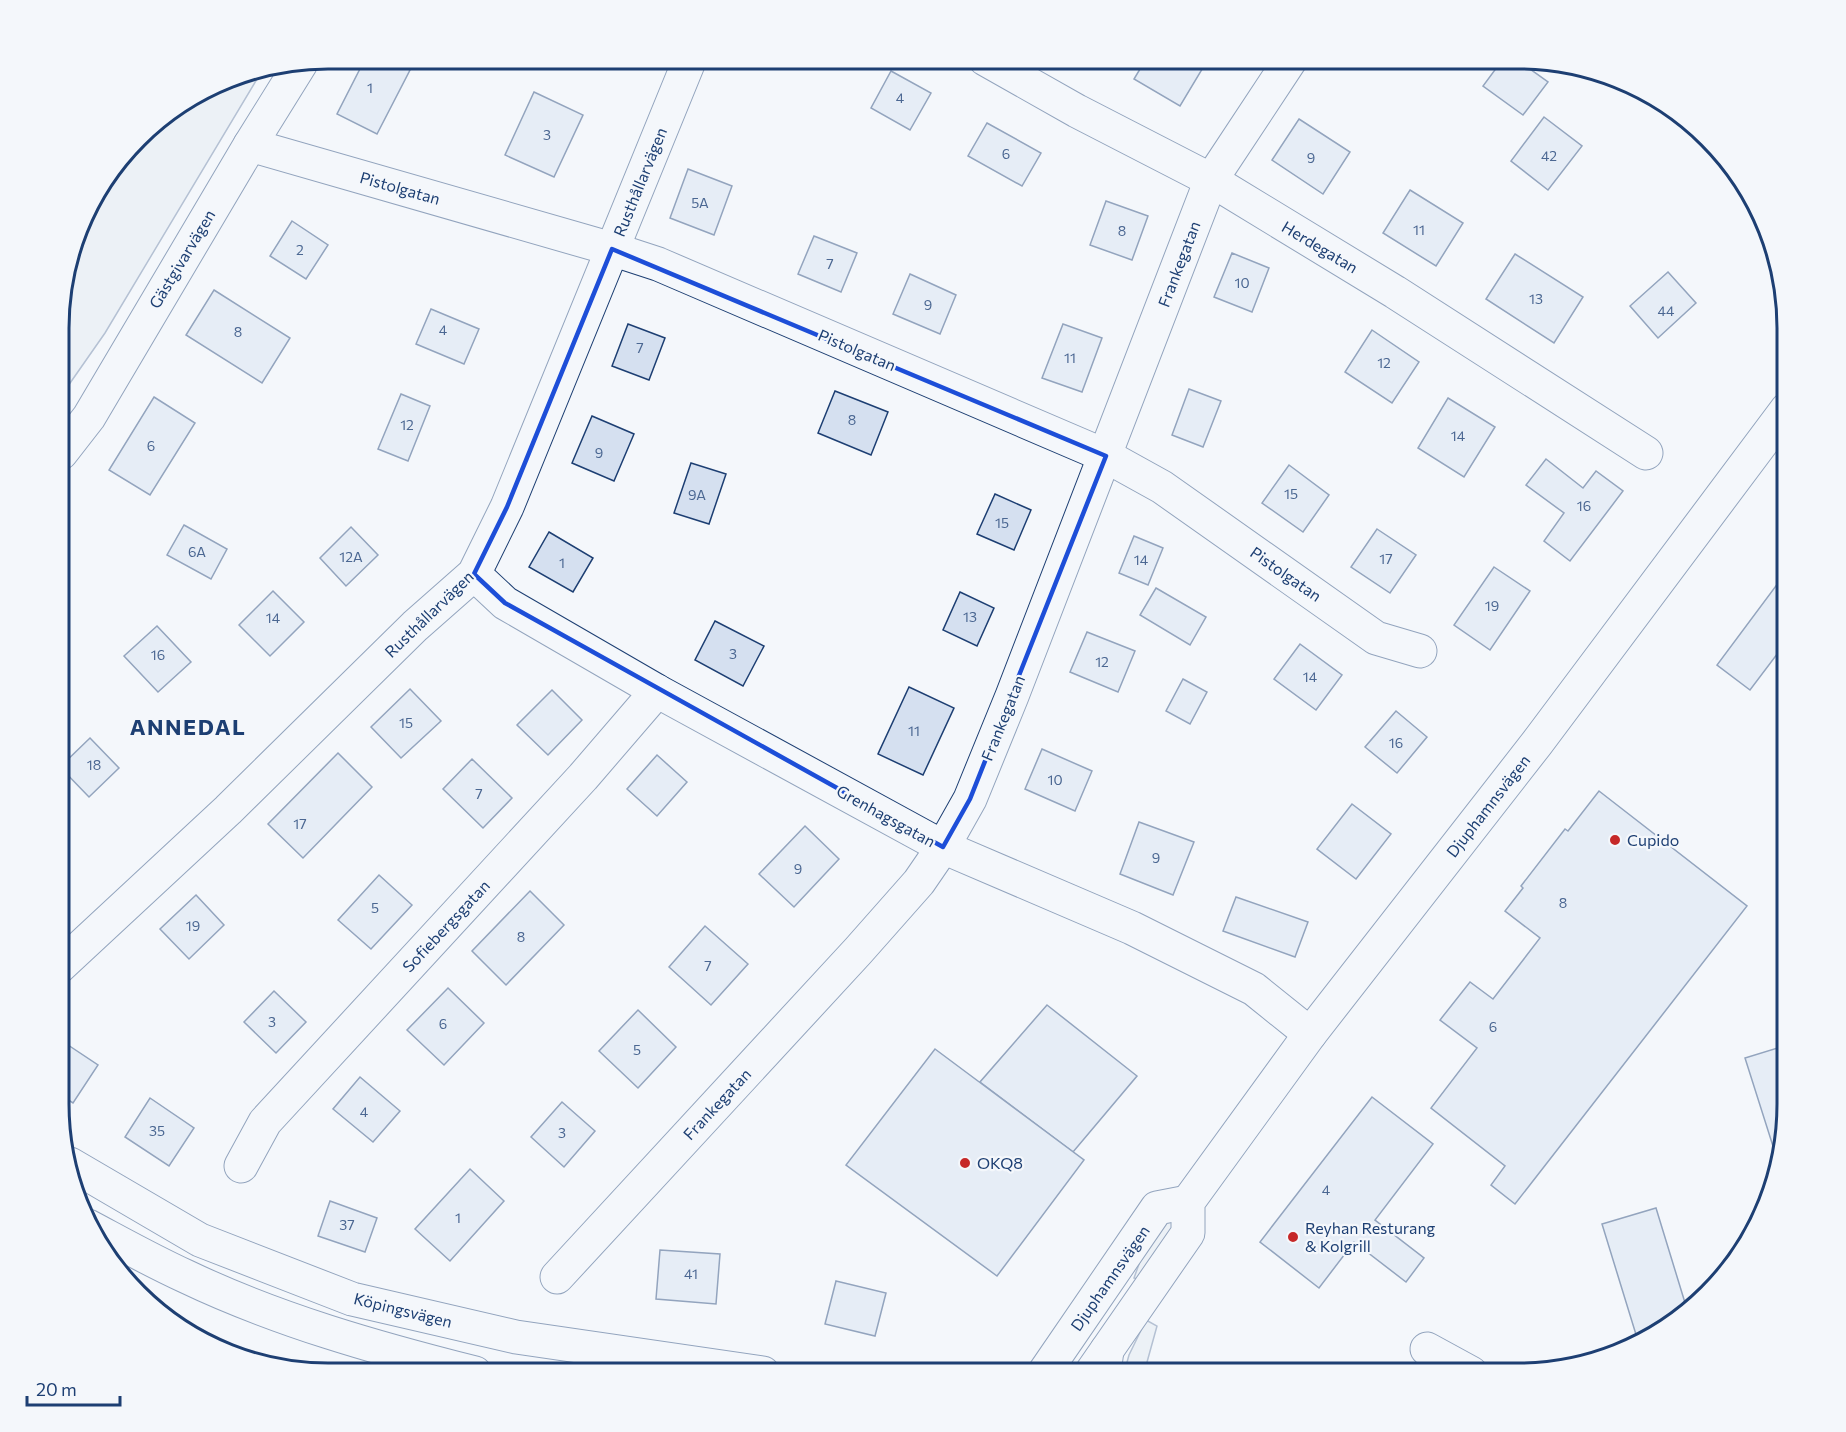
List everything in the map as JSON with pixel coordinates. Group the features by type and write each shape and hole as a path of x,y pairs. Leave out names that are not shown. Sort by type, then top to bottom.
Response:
{"street":[{"name":"Rusthållarvägen","path":"69,958 228,810 415,626 474,574 507,507 686,69"},
{"name":"Herdegatan","path":"1003,69 1077,111 1211,180 1395,292 1646,453"},
{"name":"Frankegatan","path":"557,1277 858,951 919,882 943,848 970,799 1106,456 1211,180 1284,69"},
{"name":"Gästgivarvägen","path":"69,442 90,417 296,71"},
{"name":"Pistolgatan","path":"250,145 658,264 1106,456 1162,487 1376,638 1420,651"},
{"name":"Djuphamnsvägen","path":"1051,1363 1157,1208 1188,1202 1310,1034 1537,743 1777,422"},
{"name":"Grenhagsgatan","path":"474,574 505,603 657,691 943,848 1132,928 1254,989 1310,1034"},
{"name":"Sofiebergsgatan","path":"241,1166 265,1122 584,777 657,691"},
{"name":"Köpingsvägen","path":"77,1168 200,1240 352,1299 516,1337 694,1363"},
{"path":"1102,1363 1188,1233 1188,1202"},
{"path":"104,1234 186,1277 293,1320 390,1351 436,1363"},
{"path":"1427,1348 1452,1363"}],"highlighted area":[{"path":"612,249 1106,456 970,799 943,847 505,603 474,574 507,507"}],"shaded area":[{"path":"257,79 105,333 69,385 69,328 74,277 89,229 104,198 133,157 170,122 213,96"},
{"path":"1182,1216 1141,1280 1134,1278 1144,1250 1160,1225"},
{"path":"1146,1320 1157,1326 1147,1363 1127,1363"}],"building":[{"path":"360,69 410,70 377,134 337,114"},
{"path":"1140,69 1202,69 1180,106 1134,79"},
{"path":"1496,69 1531,70 1548,82 1523,115 1483,86"},
{"path":"891,71 931,93 910,130 871,108"},
{"path":"534,92 583,115 554,177 505,155"},
{"path":"1544,117 1582,146 1548,190 1511,161"},
{"path":"1299,119 1350,152 1323,194 1272,160"},
{"path":"987,123 1041,153 1022,186 968,156"},
{"path":"688,169 732,186 714,235 670,218"},
{"path":"1410,190 1463,223 1436,266 1383,233"},
{"path":"1106,201 1148,216 1132,260 1090,245"},
{"path":"292,221 328,245 306,279 270,256"},
{"path":"814,236 857,253 841,292 798,274"},
{"path":"1232,253 1269,268 1252,312 1214,297"},
{"path":"1515,254 1583,297 1554,343 1486,299"},
{"path":"1668,272 1696,303 1658,338 1630,306"},
{"path":"910,274 956,295 940,334 893,314"},
{"path":"214,290 290,338 262,383 186,335"},
{"path":"431,309 479,329 464,364 416,344"},
{"path":"628,324 665,338 649,380 612,366"},
{"path":"1063,324 1102,338 1082,392 1042,378"},
{"path":"1372,330 1419,362 1392,403 1345,372"},
{"path":"1189,389 1221,401 1203,447 1172,435"},
{"path":"835,391 888,412 871,455 818,433"},
{"path":"401,394 430,406 408,461 378,449"},
{"path":"154,397 195,423 150,495 109,470"},
{"path":"1448,398 1495,427 1464,477 1418,448"},
{"path":"592,416 634,434 614,481 572,463"},
{"path":"1546,459 1583,488 1596,471 1623,491 1570,561 1544,541 1564,513 1526,485"},
{"path":"691,463 726,474 709,524 674,513"},
{"path":"1289,465 1329,495 1303,532 1262,503"},
{"path":"995,494 1031,510 1014,550 977,534"},
{"path":"184,525 227,549 211,579 167,555"},
{"path":"351,527 378,555 346,586 320,558"},
{"path":"1377,529 1416,555 1390,593 1351,567"},
{"path":"549,532 593,558 573,592 529,567"},
{"path":"1134,536 1163,548 1148,585 1119,573"},
{"path":"1494,567 1530,591 1490,650 1454,625"},
{"path":"1777,584 1777,654 1750,690 1717,665"},
{"path":"1156,588 1206,617 1190,645 1140,615"},
{"path":"273,591 304,622 270,656 239,625"},
{"path":"960,592 994,608 977,646 943,630"},
{"path":"715,621 764,646 743,686 695,660"},
{"path":"157,626 191,662 158,692 124,656"},
{"path":"1087,632 1135,651 1118,692 1070,672"},
{"path":"1300,644 1342,675 1316,710 1274,679"},
{"path":"1183,679 1207,692 1190,724 1166,711"},
{"path":"909,687 954,708 923,775 878,754"},
{"path":"410,689 441,721 401,758 371,727"},
{"path":"552,690 582,720 548,755 517,725"},
{"path":"1396,711 1427,737 1397,773 1365,747"},
{"path":"90,738 119,768 89,797 69,776 69,758"},
{"path":"1042,749 1092,771 1075,811 1025,789"},
{"path":"338,753 372,787 303,858 268,824"},
{"path":"657,755 687,782 657,816 627,789"},
{"path":"472,759 512,798 483,828 443,789"},
{"path":"1599,791 1747,906 1515,1204 1491,1185 1505,1166 1431,1108 1477,1048 1440,1020 1470,982 1493,999 1540,938 1505,911 1523,888 1521,886 1565,829 1568,831"},
{"path":"1352,804 1391,834 1356,879 1317,849"},
{"path":"1139,822 1194,842 1173,895 1120,874"},
{"path":"805,826 839,859 794,907 759,874"},
{"path":"379,875 412,905 371,949 338,920"},
{"path":"530,891 564,925 506,985 472,951"},
{"path":"196,895 224,925 189,959 160,929"},
{"path":"1236,897 1308,922 1295,957 1223,931"},
{"path":"705,926 748,964 711,1005 669,967"},
{"path":"448,988 484,1023 444,1065 407,1030"},
{"path":"274,991 306,1022 276,1053 244,1022"},
{"path":"1047,1005 1137,1076 1073,1152 980,1082"},
{"path":"638,1010 676,1047 638,1088 599,1051"},
{"path":"69,1046 98,1065 73,1103 69,1100"},
{"path":"1777,1048 1777,1104 1773,1147 1745,1058"},
{"name":"OKQ8","path":"935,1049 1084,1160 997,1276 846,1165"},
{"path":"360,1077 400,1111 373,1142 333,1109"},
{"path":"1372,1097 1433,1144 1375,1220 1424,1258 1406,1282 1354,1242 1319,1288 1260,1242"},
{"path":"150,1098 194,1128 169,1166 125,1137"},
{"path":"562,1102 595,1131 564,1167 531,1137"},
{"path":"470,1169 504,1201 450,1261 415,1229"},
{"path":"330,1201 377,1218 365,1252 318,1236"},
{"path":"1656,1208 1685,1302 1636,1334 1602,1224"},
{"path":"660,1250 720,1254 716,1304 656,1299"},
{"path":"836,1281 886,1293 875,1336 825,1324"}],"place":[{"name":"Cupido","path":"1615,840"},
{"name":"OKQ8","path":"965,1163"},
{"name":"Reyhan Resturang & Kolgrill","path":"1293,1237"}],"district":[{"name":"ANNEDAL","path":"188,727"}]}
